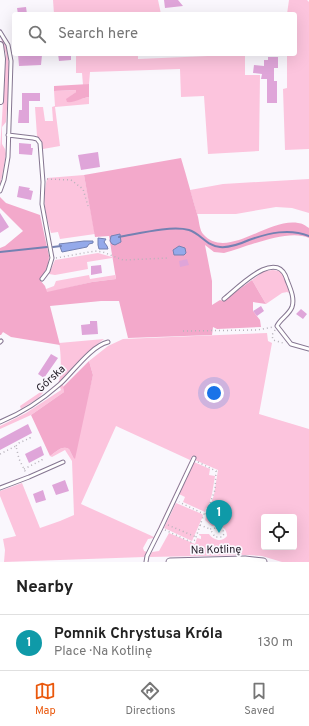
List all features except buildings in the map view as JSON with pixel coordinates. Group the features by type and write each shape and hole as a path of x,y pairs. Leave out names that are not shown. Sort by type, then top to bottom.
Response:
{"street":[{"path":"0,45 2,60 0,101"},
{"name":"Na Kotlinę","path":"170,562 245,560 263,562"}],"lane":[{"path":"0,32 6,40 10,52 7,165 0,191"},
{"path":"8,135 33,138 38,141 42,155 42,204 52,258 48,271 42,280"},
{"path":"224,300 261,270 269,267 278,268 286,275 293,301 292,308 277,327 291,344 309,349"},
{"name":"Górska","path":"0,422 39,401 62,383 102,344 108,342"},
{"path":"146,562 147,556 162,528 193,459"},
{"path":"0,488 63,462"}],"path":[{"path":"43,179 67,178 71,180 84,189 88,206"},
{"path":"52,258 96,252 109,254 123,260 169,258"},
{"path":"183,331 257,330 277,327"},
{"path":"277,327 272,335 273,340 291,344"},
{"path":"0,454 30,438 29,435"},
{"path":"16,446 26,474"},
{"path":"24,469 42,460 41,458"},
{"path":"162,528 191,542 194,541 196,537 204,514 206,514 213,495 216,471 193,459"},
{"path":"17,465 21,463"},
{"path":"175,500 204,514"},
{"path":"164,523 196,537"},
{"path":"200,526 210,529 220,528 224,532 224,535 220,538 216,537 210,529"}],"shaded area":[{"path":"53,0 158,0 161,12 54,12"},
{"path":"289,0 307,0 309,2 309,149 285,150 283,89 287,88 287,56 297,56 297,12 287,12"},
{"path":"0,35 5,43 9,64 9,77 6,122 2,127 2,144 6,154 0,187 0,150 6,54"},
{"path":"76,56 138,56 138,59 245,56 245,75 260,75 259,151 208,154 204,96 181,97 180,69 90,72 89,84 83,85 82,73 76,73"},
{"path":"89,84 89,97 72,102 67,102 66,99 76,92 76,90 54,91 54,86"},
{"path":"77,90 67,99 67,102 89,97 89,104 55,107 60,146 43,149 42,143 37,136 35,107 43,107 45,121 53,121 52,107 55,106 54,91"},
{"path":"181,158 201,231 213,241 224,243 235,241 273,226 286,223 299,223 309,228 309,238 290,235 255,243 224,253 214,252 205,245 212,281 212,305 220,300 223,301 252,280 266,304 253,302 253,311 260,320 261,327 217,329 213,327 212,335 128,338 119,301 101,301 50,306 60,345 11,337 3,332 0,335 0,248 5,246 23,231 0,208 0,197 6,203 40,215 49,256 44,275 40,280 45,286 47,292 92,282 116,279 109,236 95,237 84,175"},
{"path":"84,175 95,234 60,239 58,232 51,233 46,212 44,200 47,178"},
{"path":"309,179 309,213 292,208 276,207 236,214 197,214 190,190 223,184"},
{"path":"98,253 112,258 87,262 88,269 55,275 49,274 55,260"},
{"path":"264,271 280,271 286,279 289,293 282,293 266,304 252,280"},
{"path":"89,275 90,279 115,275 116,279 92,282 46,293 46,289 54,286 56,281"},
{"path":"267,333 268,341 272,343 259,414 309,429 309,562 282,562 262,556 248,555 149,557 152,552 159,551 169,533 195,544 197,538 201,539 199,534 209,534 218,540 227,536 224,528 217,525 212,526 205,520 214,495 218,470 195,460 196,458 192,456 154,538 148,539 143,548 144,551 147,552 144,557 4,562 5,550 3,539 16,536 0,496 0,491 22,483 40,528 74,515 72,461 65,450 52,457 50,456 59,450 66,448 69,449 73,457 93,375 89,361 108,346 123,339","holes":["116,426 190,460 154,537 81,504"]},
{"path":"104,339 85,355 58,383 61,370 59,343"},
{"path":"89,361 93,375 75,459 69,449 66,448 59,450 50,456 31,415 64,392 63,387"},
{"path":"46,383 44,392 41,396 21,409 20,406 42,391 43,386"},
{"path":"63,384 64,392 31,415 0,429 0,426 26,413 61,390 60,387"},
{"path":"194,462 210,469 209,475 215,476 212,494 208,508 206,508 205,512 183,502 185,497 179,494"},
{"path":"176,503 202,514 203,516 192,541 164,528"}],"water":[{"path":"120,234 121,242 115,245 112,244 110,241 111,236"},
{"path":"98,238 106,239 104,242 108,249 99,249"},
{"path":"93,241 93,243 89,244 87,247 62,252 59,244"},
{"path":"179,246 185,248 186,253 184,255 174,255 173,250"}],"waterway":[{"path":"119,237 154,230 182,229 193,232 212,245 227,247 256,237 279,232 294,232 309,236"},
{"path":"53,247 61,246"},
{"path":"0,252 47,247"}],"place":[{"name":"Pomnik Chrystusa Króla","path":"219,533"}]}
